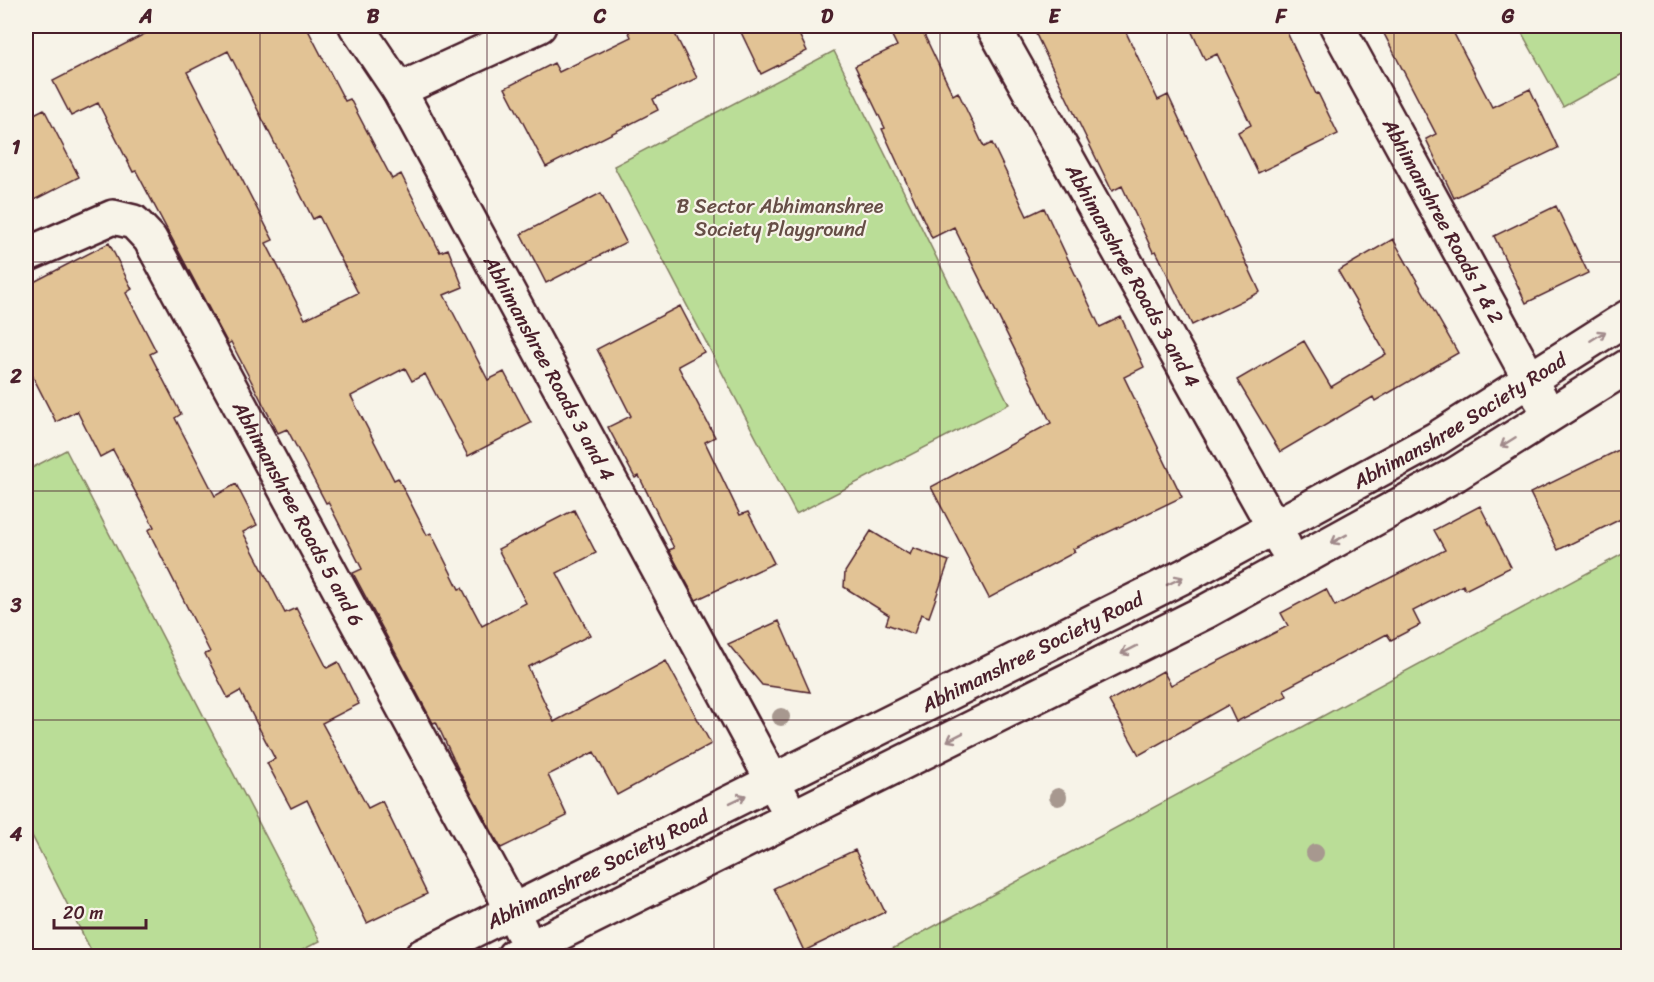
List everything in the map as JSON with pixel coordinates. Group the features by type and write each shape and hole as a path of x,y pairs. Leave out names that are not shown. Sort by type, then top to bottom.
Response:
{"street":[{"name":"Abhimanshree Roads 3 and 4","path":"356,26 399,90 793,818"},
{"path":"399,90 539,26"},
{"name":"Abhimanshree Roads 3 and 4","path":"993,26 1294,563"},
{"name":"Abhimanshree Roads 1 & 2","path":"1338,26 1550,416"},
{"name":"Abhimanshree Roads 5 and 6","path":"26,255 113,217 134,222 146,234 512,912 522,953"},
{"name":"Abhimanshree Society Road","path":"422,957 1186,575 1436,439 1629,317"},
{"name":"Abhimanshree Society Road","path":"522,953 1205,612 1456,474 1629,366"}],"green space":[{"path":"1518,26 1628,26 1628,71 1563,107"},
{"name":"B Sector Abhimanshree Society Playground","path":"834,51 1009,404 796,514 614,166"},
{"path":"66,450 320,941 291,956 94,956 26,824 26,471"},
{"path":"1628,551 1628,956 879,956"}],"building":[{"path":"160,26 306,26 345,101 350,99 392,179 401,174 440,252 448,249 463,287 444,295 488,380 504,372 531,423 468,456 425,374 412,381 405,368 351,396 394,480 398,478 427,535 431,533 459,589 462,588 482,626 526,603 498,549 574,510 596,553 557,573 590,635 528,667 554,722 666,661 711,744 617,795 594,752 548,775 567,816 501,848 461,775 436,722 433,723 353,573 362,569 328,502 326,503 287,429 278,433 231,342 228,344 136,171 133,172 98,103 71,116 53,81","holes":["228,51 313,219 319,216 358,293 305,319 266,243 273,240 187,72"]},
{"path":"626,26 671,26 697,78 653,99 658,110 546,167 505,88 554,63 559,72 631,37"},
{"path":"738,26 795,26 807,51 761,74"},
{"path":"887,26 920,26 953,95 958,92 984,147 992,143 1027,216 1044,208 1100,327 1121,317 1144,367 1124,377 1182,497 1073,549 1075,552 989,598 931,487 1051,423 954,227 932,238 882,129 885,128 855,66 897,46"},
{"path":"1032,26 1123,26 1158,100 1168,95 1260,292 1192,325 1156,251 1153,252 1122,186 1112,191"},
{"path":"1189,26 1284,26 1338,134 1258,173 1238,132 1251,125 1217,54 1205,60"},
{"path":"1380,26 1450,26 1492,107 1530,89 1558,148 1454,198 1426,139 1436,134"},
{"path":"44,109 79,177 34,200 26,183 26,118"},
{"path":"601,193 626,242 546,283 521,234"},
{"path":"1556,206 1588,273 1526,303 1494,236"},
{"path":"1393,239 1458,353 1375,401 1373,397 1280,452 1237,380 1304,341 1331,387 1386,354 1338,271"},
{"path":"109,243 132,289 126,293 156,351 150,354 181,414 175,418 215,496 236,484 257,525 243,532 285,613 296,608 327,668 338,662 359,704 322,723 368,808 382,801 427,894 367,923 307,800 291,808 267,763 275,759 240,691 228,698 205,654 210,652 148,530 154,527 113,450 100,457 77,411 56,422 26,363 26,286"},
{"path":"680,306 704,352 678,366 715,437 705,442 740,515 748,512 774,563 696,600 669,550 674,548 639,476 635,478 608,427 631,416 597,349"},
{"path":"1629,445 1629,515 1558,550 1530,493"},
{"path":"1480,506 1511,567 1465,590 1463,585 1413,611 1420,625 1391,640 1387,634 1284,689 1287,696 1236,722 1228,705 1139,755 1109,701 1163,671 1171,685 1288,626 1281,613 1326,589 1335,606 1445,550 1434,530"},
{"path":"871,531 910,555 913,548 949,561 929,617 921,614 914,634 886,624 889,615 844,587 845,572"},
{"path":"779,621 810,692 762,685 728,644"},
{"path":"855,850 885,912 804,951 774,888"}]}
